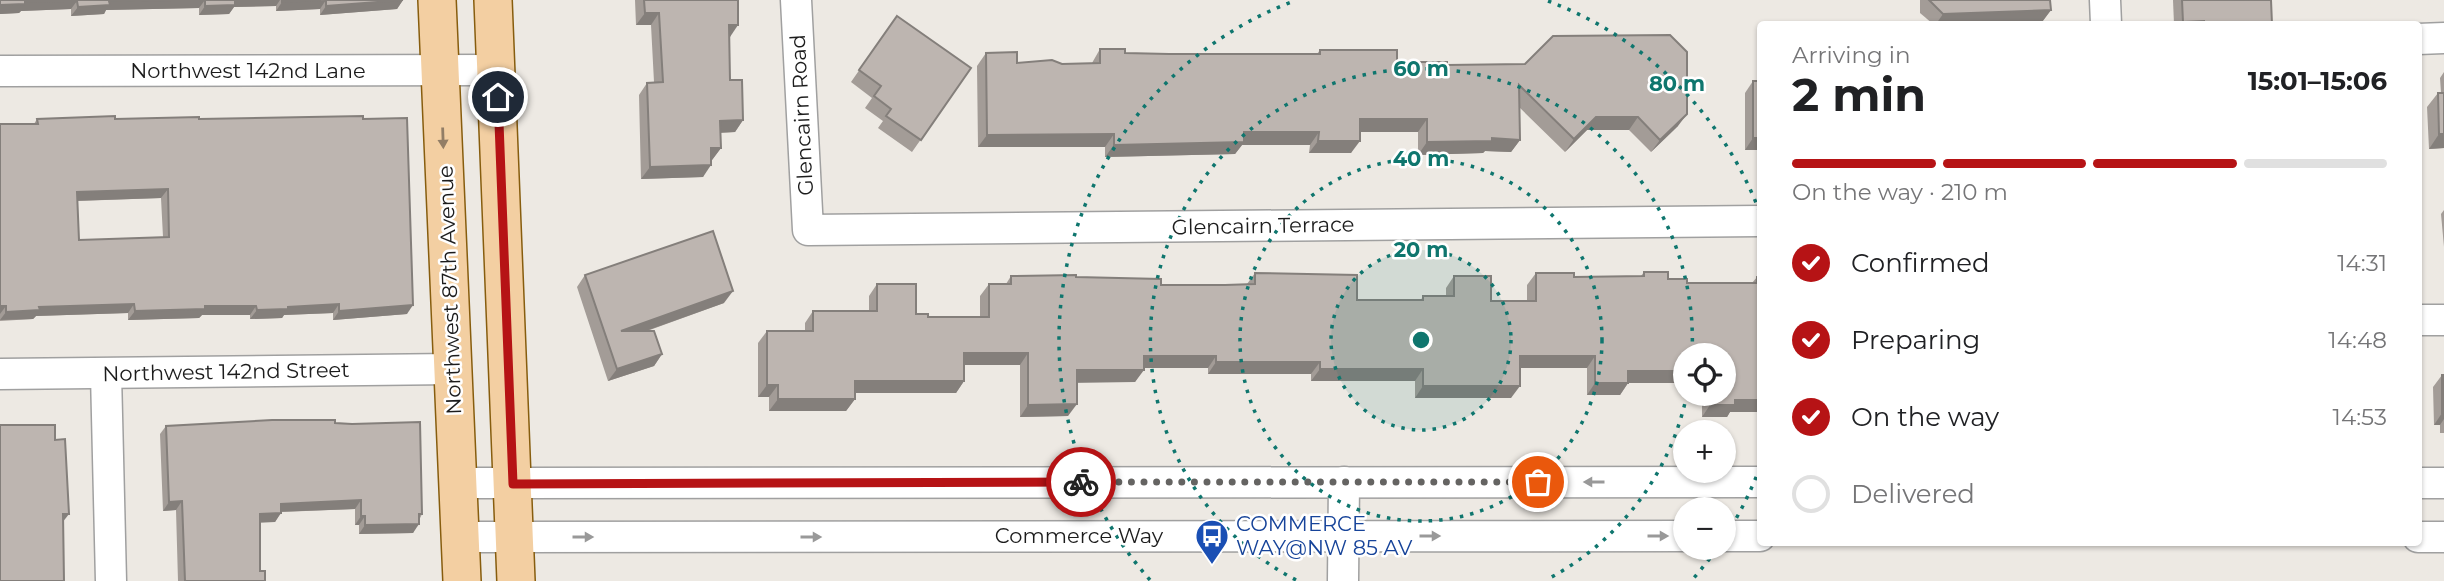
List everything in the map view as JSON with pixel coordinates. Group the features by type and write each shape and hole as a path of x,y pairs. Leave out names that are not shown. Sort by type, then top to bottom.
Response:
{"main road":[{"name":"Northwest 87th Avenue","path":"437,0 461,581"},
{"path":"494,0 516,581"}],"street":[{"name":"Glencairn Road","path":"796,0 807,230"},
{"path":"2105,0 2106,21"},
{"path":"2422,39 2444,38"},
{"name":"Northwest 142nd Lane","path":"0,71 496,70"},
{"name":"Glencairn Terrace","path":"807,230 1757,221"},
{"path":"2422,320 2444,320"},
{"name":"Northwest 142nd Street","path":"0,374 453,369"},
{"path":"106,374 111,581"},
{"path":"1343,581 1344,482"},
{"path":"457,484 1757,482"},
{"path":"2422,483 2444,483"},
{"name":"Commerce Way","path":"460,537 1673,536"},
{"path":"1736,536 1757,536"},
{"path":"2422,537 2444,537"}],"building":[{"path":"0,0 173,0 109,1 110,5 78,7 77,1 0,5"},
{"path":"205,0 235,0 235,5 205,6"},
{"path":"282,0 321,0 282,2"},
{"path":"326,0 403,0 326,6"},
{"path":"644,0 738,0 738,25 729,25 730,80 742,80 743,120 720,121 721,148 711,148 711,165 650,167 647,83 663,82 659,13 645,13"},
{"path":"1929,0 2050,0 2051,10 1943,14"},
{"path":"2182,0 2271,0 2272,21 2183,21"},
{"path":"897,16 971,68 921,140 886,116 891,109 874,96 881,86 859,70"},
{"path":"1670,35 1687,52 1687,114 1660,140 1638,117 1596,117 1574,139 1519,85 1520,140 1492,138 1492,141 1427,142 1427,119 1360,119 1360,141 1318,141 1319,132 1244,132 1244,142 1114,145 1114,134 987,135 986,53 1017,52 1017,63 1052,60 1062,64 1100,63 1100,49 1125,49 1125,53 1169,54 1320,54 1320,50 1397,50 1397,62 1447,62 1447,65 1525,64 1553,36"},
{"path":"1753,81 1757,81 1757,138 1753,138"},
{"path":"2438,93 2444,93 2444,134 2439,134"},
{"path":"115,116 115,119 363,116 363,119 407,118 413,305 339,311 339,304 288,309 257,310 256,306 205,306 205,309 135,311 134,304 39,307 40,310 6,312 6,306 0,306 0,124 38,124 37,119","holes":["168,189 169,237 79,240 77,192"]},
{"path":"713,231 733,291 621,331 654,331 662,354 617,369 585,275"},
{"path":"1644,272 1668,272 1668,279 1687,279 1687,283 1757,283 1757,400 1736,400 1736,343 1673,343 1673,371 1628,371 1628,383 1595,383 1595,356 1520,356 1520,386 1423,386 1423,369 1320,369 1320,362 1216,362 1216,356 1144,356 1144,370 1077,370 1077,404 1028,405 1028,353 964,353 964,381 855,381 855,399 778,399 778,385 767,385 767,331 813,331 813,311 877,311 877,284 916,284 916,314 928,314 928,317 989,317 989,284 1011,284 1011,276 1076,275 1161,279 1161,285 1225,285 1255,284 1255,273 1357,275 1357,300 1423,300 1423,296 1454,296 1454,276 1491,276 1491,301 1536,301 1536,273 1574,273 1574,277 1644,276"},
{"path":"2444,375 2444,413 2442,413"},
{"path":"272,420 335,420 335,423 352,424 420,422 422,514 419,514 419,524 365,525 365,516 361,516 361,500 281,504 281,513 260,514 260,571 265,571 265,581 185,581 182,501 169,502 166,426"},
{"path":"0,425 55,425 55,440 65,439 69,514 63,514 64,581 0,581"}],"way so far":[{"path":"1081,482 1538,482"}],"place":[{"name":"COMMERCE WAY@NW 85 AV","path":"1212,566"}],"route":[{"path":"498,97 513,484 1081,482"}]}
